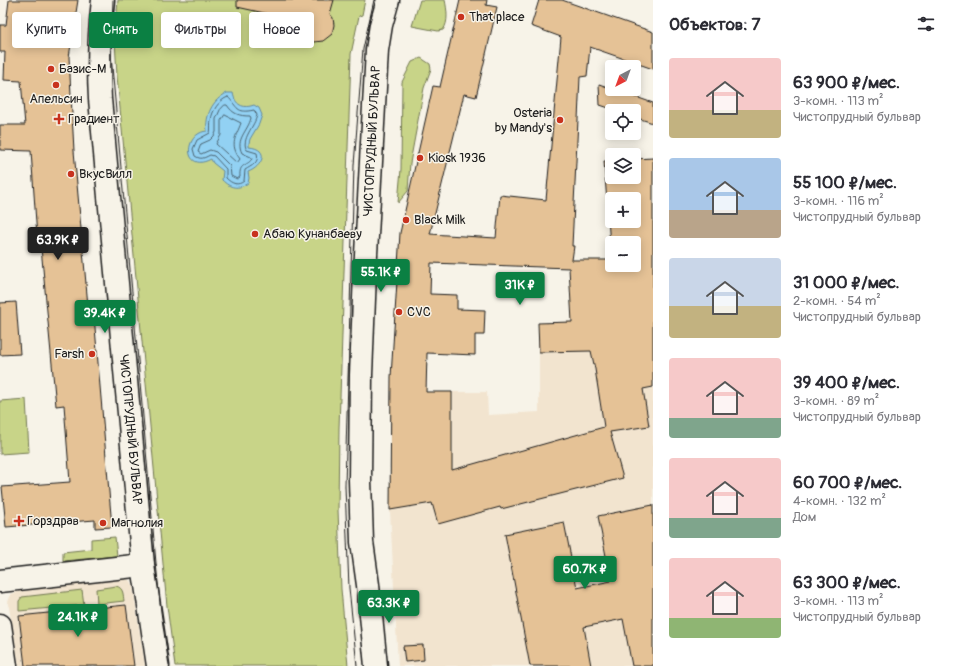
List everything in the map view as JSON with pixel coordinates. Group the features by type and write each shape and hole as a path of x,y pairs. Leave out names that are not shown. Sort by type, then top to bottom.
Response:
{"main road":[{"name":"ЧИСТОПРУДНЫЙ БУЛЬВАР","path":"103,0 98,42 99,77 143,565 158,666"},
{"name":"ЧИСТОПРУДНЫЙ БУЛЬВАР","path":"376,666 362,542 360,480 361,376 377,50 381,25 388,0"},
{"path":"0,580 143,565"},
{"path":"0,625 6,666"}],"shaded area":[{"path":"573,260 584,260 585,301 653,336 653,666 398,666 390,510 391,383 426,384 426,392 487,392 488,415 539,412 539,323 572,321"},
{"path":"123,579 130,581 133,587 145,666 19,666 8,602 11,594 20,591"}],"green space":[{"path":"118,0 365,0 362,15 359,16 351,54 339,428 338,510 341,589 348,666 175,666 167,606 115,48 153,48 153,12 117,12"},
{"path":"420,0 445,0 447,20 443,30 438,31 412,26"},
{"path":"421,58 430,64 431,69 424,88 410,163 408,191 398,203 401,169 402,82 412,62"},
{"path":"26,399 29,452 0,454 0,401"},
{"path":"115,537 117,556 63,561 63,552 91,549 91,539"},
{"path":"116,586 122,590 124,601 97,604 96,589"},
{"path":"82,590 84,605 19,611 19,601 22,597"}],"water":[{"path":"227,93 233,93 240,105 254,105 259,108 262,115 259,124 250,139 249,147 256,148 260,151 262,158 253,170 248,172 248,183 241,187 228,185 222,180 223,171 213,163 211,159 202,162 195,161 191,157 190,151 190,145 194,138 199,133 207,131 208,114 214,104"}],"building":[{"path":"9,0 78,0 76,12 12,12 12,48 70,48 69,57 74,151 89,317 94,316 112,527 95,528 95,520 6,527 2,487 70,482 64,405 56,406 40,237 37,237 31,151 0,150 0,125 25,125 21,81 4,80 5,52 0,52 0,25 6,25"},
{"path":"237,0 334,0 330,14 333,18 334,25 332,34 323,41 314,42 314,12 260,12 237,7"},
{"path":"460,0 487,0 486,5 497,7 476,97 464,94 430,234 496,238 500,195 546,200 561,37 531,26 539,0 562,0 653,32 653,69 641,65 641,60 627,60 590,47 587,76 580,77 572,246 574,246 572,260 605,260 605,272 641,272 641,236 609,236 609,228 641,228 641,192 606,192 606,184 641,184 641,159 653,158 653,387 643,389 649,426 610,432 623,478 501,509 500,507 438,524 432,503 390,510 391,377 400,233 433,86 440,87","holes":["431,263 569,268 572,322 538,323 539,352 591,351 604,427 452,470 452,392 426,392 427,353 475,355 475,335 484,335 485,310 457,309 457,295 430,294"]},
{"path":"599,84 605,86 605,96 633,96 653,103 653,123 641,119 641,104 605,104 605,107 600,105"},
{"path":"16,302 20,354 0,355 0,303"},
{"path":"653,505 653,666 632,666 623,619 584,627 591,666 530,666 505,534 564,522 577,588 611,581 598,516"},
{"path":"126,605 134,666 25,666 19,616"},
{"path":"423,645 424,660 405,662 403,646"}],"tram line":[{"path":"113,0 111,55 156,563 169,666"},
{"path":"357,666 349,588 345,486 354,165 363,49 374,0"}],"place":[{"name":"That place","path":"461,17"},
{"name":"Базис-М","path":"51,69"},
{"name":"Апельсин","path":"56,85"},
{"name":"Градиент","path":"59,119"},
{"name":"Osteria by Mandy's","path":"560,120"},
{"name":"Kiosk 1936","path":"420,158"},
{"name":"ВкусВилл","path":"71,174"},
{"name":"Black Milk","path":"406,220"},
{"name":"Абаю Кунанбаеву","path":"255,234"},
{"name":"CVC","path":"399,312"},
{"name":"Farsh","path":"92,354"},
{"name":"Горздрав","path":"19,521"},
{"name":"Магнолия","path":"103,523"}]}
